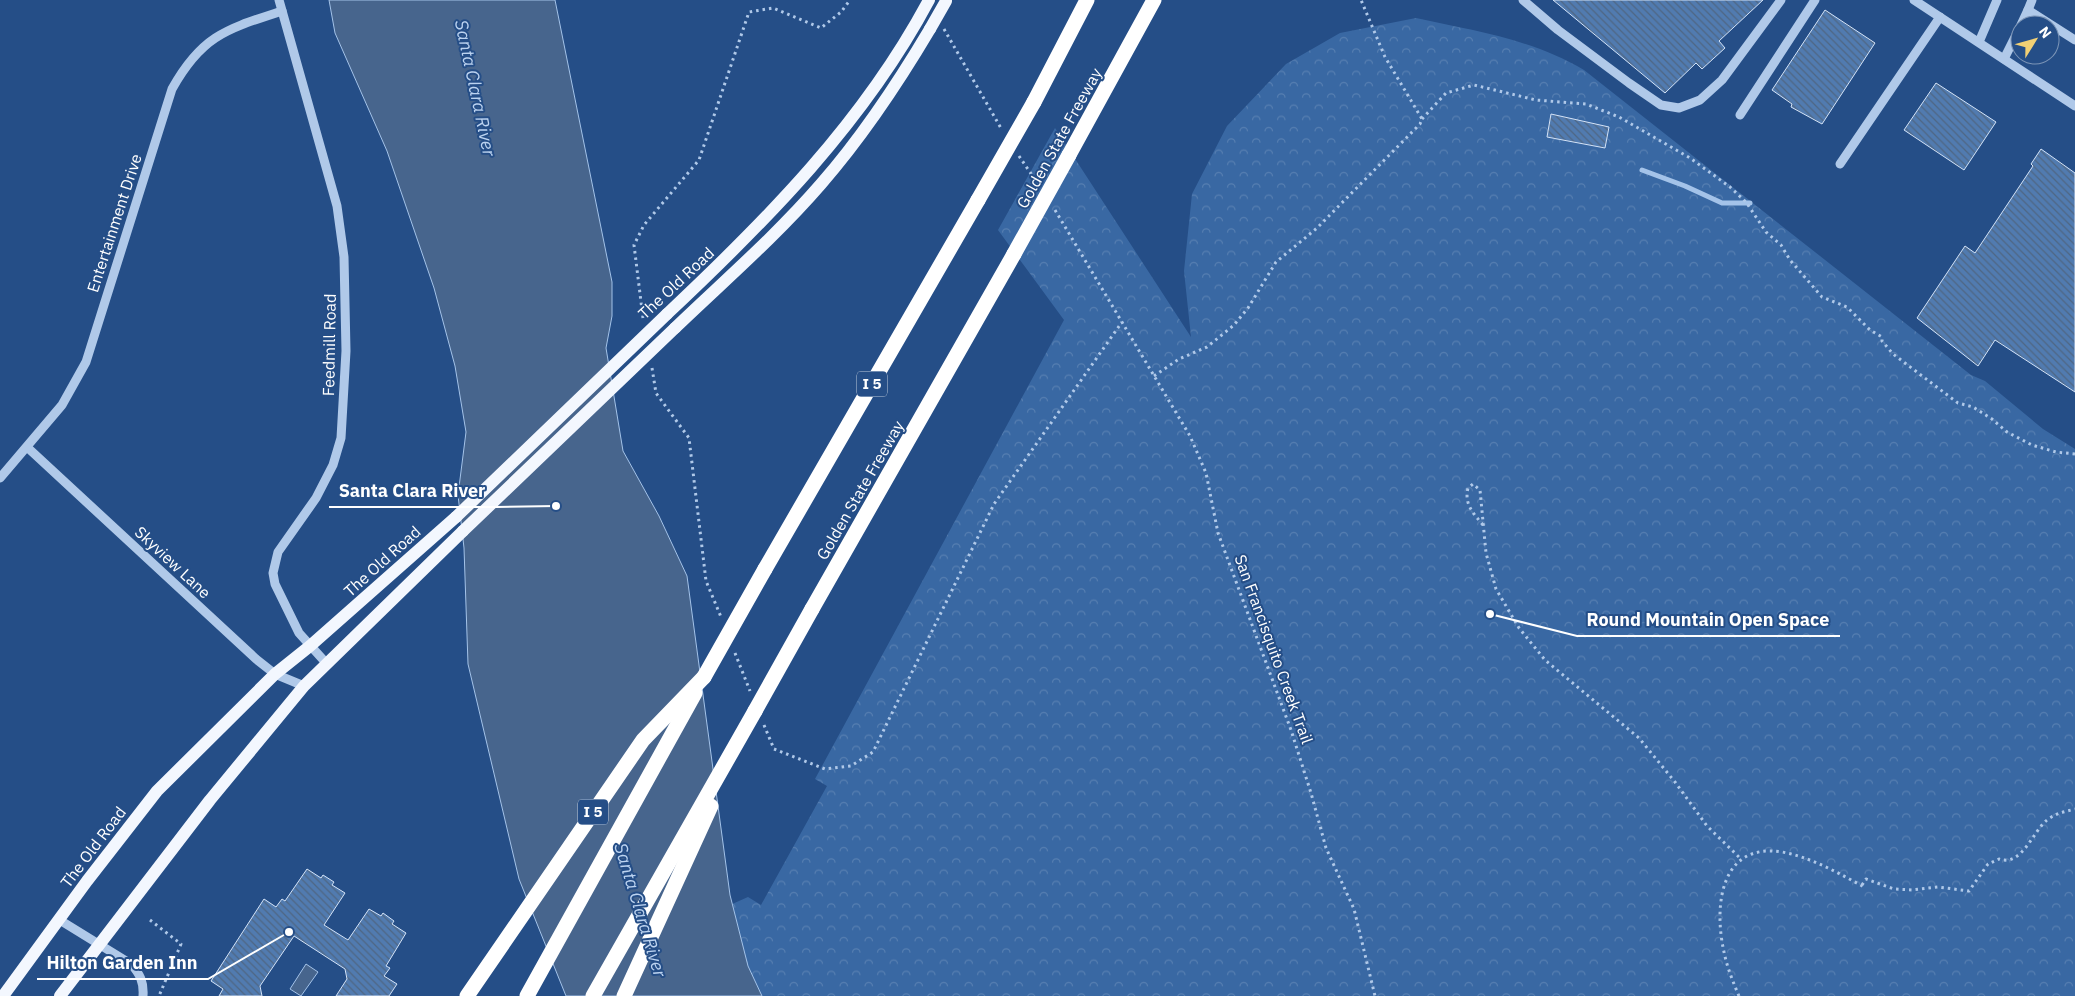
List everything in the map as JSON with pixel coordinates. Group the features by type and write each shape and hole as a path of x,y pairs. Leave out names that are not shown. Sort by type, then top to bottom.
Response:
{"highway":[{"name":"I 5","path":"527,996 704,676 1034,102 1087,0"},
{"name":"Golden State Freeway","path":"593,996 759,717 812,609 1014,254 1154,0"},
{"name":"I 5","path":"467,996 643,740 704,676"},
{"path":"624,996 759,717"}],"main road":[{"name":"The Old Road","path":"3,996 58,919 157,791 275,674 310,646 456,517 734,251 811,168 846,127 929,0"},
{"name":"The Old Road","path":"60,996 210,800 304,686 778,229 821,185 850,149 906,70 946,0"}],"street":[{"name":"Feedmill Road","path":"279,0 337,206 344,257 346,351 341,438 333,465 316,498 278,552 273,573 275,584 295,625 310,646 327,664"},
{"path":"1523,0 1558,30 1629,83 1661,105 1679,108 1700,100 1722,80 1781,0"},
{"path":"1740,115 1815,0"},
{"path":"1914,0 2075,106"},
{"path":"1979,42 1997,0"},
{"path":"2026,15 2032,0"},
{"path":"2028,10 2075,40"},
{"name":"Entertainment Drive","path":"0,478 28,448 62,405 86,362 172,89 183,69 212,38 231,27 282,11"},
{"path":"1840,164 1940,17"},
{"path":"2004,59 2010,47"},
{"name":"Skyview Lane","path":"28,448 256,659 275,674 304,686"},
{"path":"58,919 131,964 139,973 144,985 143,996"}],"path":[{"path":"644,326 636,278 634,244 644,225 699,160 749,12 773,8 821,28 841,12 850,0"},
{"path":"1361,0 1385,57 1422,119"},
{"path":"944,28 988,109 1004,133"},
{"path":"1154,376 1179,358 1207,347 1234,325 1248,308 1276,262 1318,228 1420,124 1422,119 1446,93 1474,84 1536,100 1586,104 1619,116 1690,158 1730,187 1746,202 1766,232 1781,245 1790,260 1822,298 1840,304 1855,313 1870,330 1882,337 1882,341 1893,354 1958,403 1973,407 2021,441 2056,452 2075,454"},
{"path":"1014,149 1041,189"},
{"name":"San Francisquito Creek Trail","path":"1051,205 1190,436 1206,473 1218,533 1290,730 1311,793 1326,848 1354,909 1375,996"},
{"path":"759,717 774,749 825,769 851,766 873,752 994,504 1122,322"},
{"path":"651,364 656,393 689,438 706,581 724,625"},
{"path":"1483,525 1471,510 1465,498 1468,488 1473,484 1480,490 1486,553 1496,589 1519,628 1545,660 1639,738 1675,782 1707,826 1741,860"},
{"path":"735,652 752,696"},
{"path":"1862,885 1866,879 1894,888 1912,890 1938,887 1969,891 1988,864 2016,856 2027,847 2036,830 2045,821 2054,814 2075,809"},
{"path":"1739,996 1724,953 1720,917 1725,880 1734,866 1741,860 1758,851 1781,852 1812,861 1866,888"},
{"path":"150,920 180,944 159,996"}],"green space":[{"path":"1416,18 1524,43 1564,59 1584,70 1971,375 1985,381 2043,429 2075,449 2075,996 667,996 712,913 748,897 761,905 827,786 815,779 1064,320 998,230 1055,128 1191,337 1184,271 1192,194 1227,126 1286,64 1340,33"}],"water":[{"name":"Santa Clara River","path":"329,0 555,0 612,282 612,316 606,348 623,451 659,516 687,576 730,895 748,966 762,996 566,996 519,879 468,664 464,548 458,495 466,432 455,366 434,288 387,151 335,33"},
{"path":"306,964 318,972 301,996 290,989"}],"building":[{"path":"1553,0 1763,0 1719,41 1725,48 1702,69 1696,63 1665,93"},
{"path":"1825,10 1875,43 1822,124 1791,107 1792,104 1772,90"},
{"path":"1936,83 1996,122 1964,170 1904,130"},
{"path":"1551,114 1609,127 1605,148 1547,137"},
{"path":"2041,149 2075,173 2075,392 1995,340 1978,366 1917,318 1965,246 1975,253 2033,166 2031,164"},
{"path":"307,869 321,878 323,875 334,882 332,885 345,893 324,925 348,940 369,909 381,916 383,913 394,921 392,924 406,933 386,966 390,968 384,976 397,984 389,996 336,996 347,979 345,969 294,936 260,986 262,996 219,996 223,989 211,981 264,899 276,907 282,899 285,901"}],"waterway":[{"path":"1642,170 1685,186 1722,203 1750,203"}],"place":[{"name":"Santa Clara River","path":"556,506"},
{"name":"Round Mountain Open Space","path":"1490,614"},
{"name":"Hilton Garden Inn","path":"289,932"}]}
